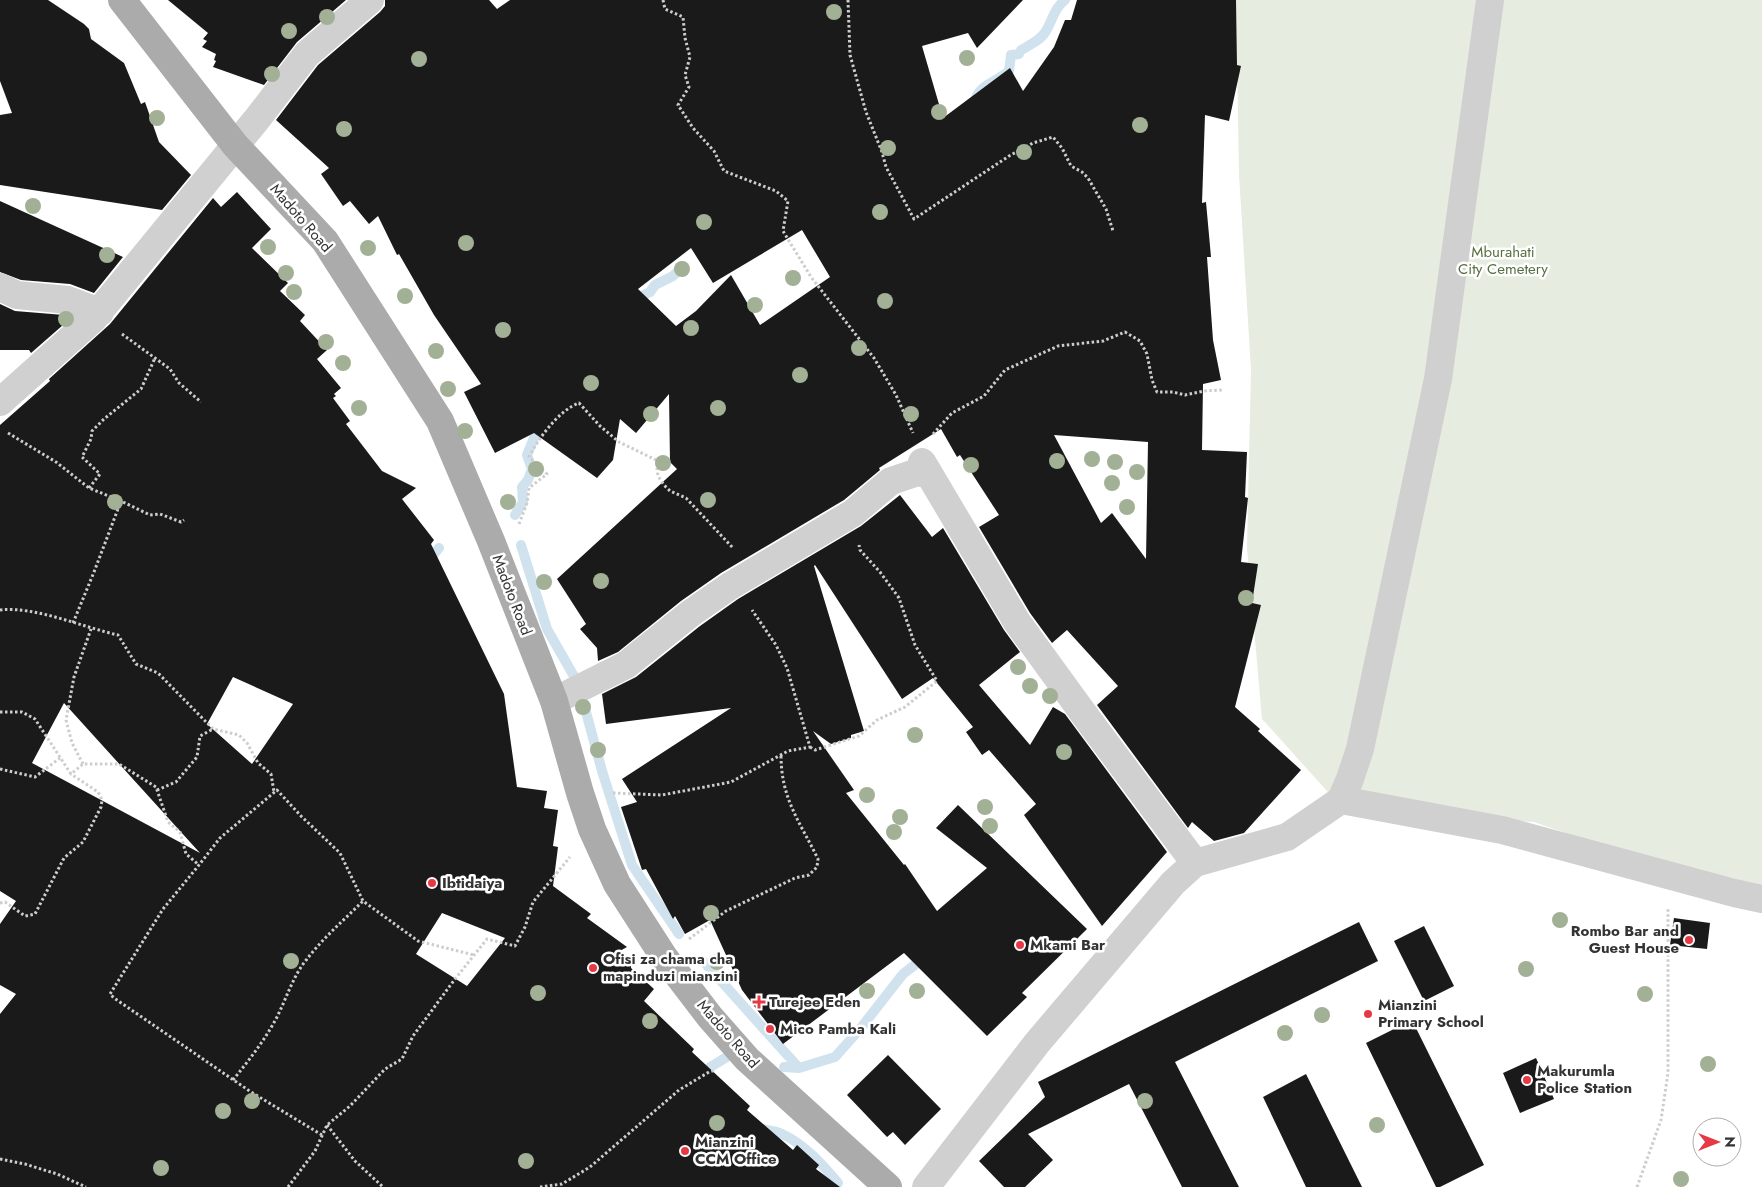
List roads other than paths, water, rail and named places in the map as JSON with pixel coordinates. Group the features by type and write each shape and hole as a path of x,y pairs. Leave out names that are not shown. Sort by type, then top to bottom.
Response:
{"main road":[{"name":"Madoto Road","path":"122,0 235,145 325,241 440,421 491,541 554,701 592,829 617,884 664,957 710,1017 747,1059 888,1187"}],"street":[{"path":"0,402 96,315 307,54 370,0"},
{"path":"926,1187 1037,1043 1173,883 1195,863 1287,837 1341,800 1360,749 1438,379 1490,0"},
{"path":"0,288 17,295 68,300 96,315"},
{"path":"554,701 626,665 730,586 853,513 891,481 918,472 926,474 920,457 1017,622 1086,718 1195,863"},
{"path":"1341,800 1502,830 1762,899"}],"waterway":[{"path":"1021,50 1044,34 1056,11 1065,0"},
{"path":"975,101 984,87 1009,71 1011,55 1019,54"},
{"path":"633,300 650,292 655,285 673,276 683,266"},
{"path":"515,515 523,502 522,487 528,480 532,469 527,455 534,438 546,426"},
{"path":"521,545 547,629 575,678"},
{"path":"427,562 439,548"},
{"path":"583,701 602,771 632,865 679,934"},
{"path":"784,1067 799,1068 835,1057 860,1029 903,974 926,956"},
{"path":"704,962 799,1068"},
{"path":"699,1074 730,1055"},
{"path":"761,1134 763,1129 780,1133 798,1143 838,1183"}],"place":[{"name":"Ibtidaiya","path":"432,883"},
{"name":"Rombo Bar and Guest House","path":"1689,940"},
{"name":"Mkami Bar","path":"1020,945"},
{"name":"Ofisi za chama cha mapinduzi mianzini","path":"593,968"},
{"name":"Turejee Eden","path":"759,1002"},
{"name":"Mianzini Primary School","path":"1368,1014"},
{"name":"Mico Pamba Kali","path":"770,1029"},
{"name":"Makurumla Police Station","path":"1527,1080"},
{"name":"Mianzini CCM Office","path":"685,1151"}],"park label":[{"name":"Mburahati City Cemetery","path":"1503,260"}]}
